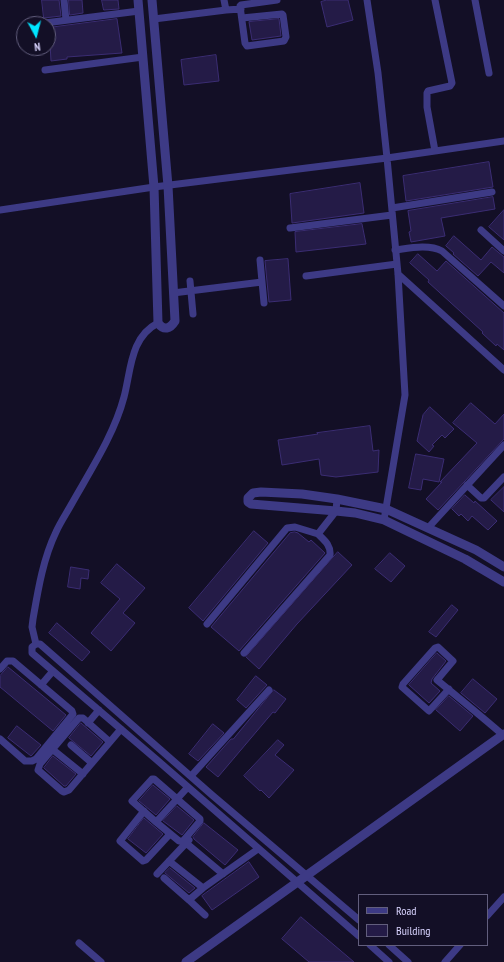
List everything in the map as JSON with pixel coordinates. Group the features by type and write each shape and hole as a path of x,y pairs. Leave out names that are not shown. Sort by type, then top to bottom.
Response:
{"street":[{"path":"64,0 66,20"},
{"path":"138,0 154,187 158,323 161,327 168,329 171,328 175,321 168,186 152,0"},
{"path":"224,0 226,10"},
{"path":"242,18 284,15 285,40 247,46 245,43 240,6 252,1 277,0"},
{"path":"367,0 378,73 387,158 398,274 405,395 384,520"},
{"path":"435,0 452,83 450,86 427,93 435,151"},
{"path":"475,0 489,72"},
{"path":"154,19 241,9"},
{"path":"56,21 139,12"},
{"path":"45,70 143,57"},
{"path":"0,210 154,187 387,158 504,140"},
{"path":"290,228 392,212 492,192"},
{"path":"481,230 504,252"},
{"path":"395,250 430,247 437,248 504,306"},
{"path":"260,260 264,303"},
{"path":"306,276 397,264"},
{"path":"398,274 504,370"},
{"path":"190,282 193,314"},
{"path":"173,293 262,282"},
{"path":"36,644 32,627 40,576 56,532 105,445 123,403 137,344 149,328 158,323"},
{"path":"428,528 504,445"},
{"path":"467,485 481,498 484,498 504,477"},
{"path":"504,567 476,550 386,509 337,499 302,494 261,492 250,495 247,500 251,504 336,511 384,520 470,562 504,582"},
{"path":"318,534 336,511 337,499"},
{"path":"207,624 287,528 295,527 318,534 330,549 330,555 244,653"},
{"path":"470,562 476,550"},
{"path":"36,644 32,647 32,653 53,672 99,710 358,935"},
{"path":"36,644 40,644 358,919"},
{"path":"186,962 504,734 449,689 437,680 452,660 438,647 435,648 402,687 430,711 449,689"},
{"path":"0,669 8,661 13,661 72,711 72,715 36,759 32,761 24,761 0,740"},
{"path":"41,685 53,672"},
{"path":"191,776 270,690"},
{"path":"88,723 99,710"},
{"path":"110,742 82,718 79,718 37,768 62,791 64,792 69,790 82,774 92,763 110,742 121,729"},
{"path":"71,745 92,763"},
{"path":"52,749 82,774"},
{"path":"152,779 154,779 199,818 200,821 183,841 179,841 144,812 132,800 152,779"},
{"path":"156,822 188,787"},
{"path":"144,812 120,841 143,861 146,860 170,834"},
{"path":"157,874 200,828"},
{"path":"186,843 223,874"},
{"path":"188,900 202,888 258,849"},
{"path":"169,861 202,888"},
{"path":"164,878 205,915"},
{"path":"488,915 504,897"},
{"path":"79,943 101,962"},
{"path":"371,946 389,962"},
{"path":"390,946 408,962"},
{"path":"445,962 459,946"}],"building":[{"path":"42,0 59,0 61,16 44,16"},
{"path":"69,0 82,0 83,13 70,15"},
{"path":"102,0 118,0 119,9 104,10"},
{"path":"327,0 348,0 353,20 327,27 321,2"},
{"path":"117,19 122,53 67,57 67,59 51,61 51,56 56,56 56,27"},
{"path":"279,19 281,36 252,40 249,22"},
{"path":"216,55 219,81 184,85 181,60"},
{"path":"489,162 493,187 406,201 403,176"},
{"path":"360,183 364,213 292,223 290,194"},
{"path":"493,197 495,209 441,218 445,236 411,242 408,211"},
{"path":"504,210 504,240 489,227"},
{"path":"362,224 366,244 296,252 295,232"},
{"path":"454,236 481,260 492,247 504,257 504,273 491,262 478,276 446,246"},
{"path":"418,254 437,271 446,261 504,313 504,350 497,344 496,346 410,263"},
{"path":"288,259 291,300 269,302 265,261"},
{"path":"471,403 495,424 504,414 504,439 438,510 426,499 477,443 453,423"},
{"path":"430,407 454,429 445,438 442,435 432,445 434,446 429,452 417,441 423,415"},
{"path":"370,426 373,451 379,450 378,472 336,477 321,475 319,459 282,465 278,440"},
{"path":"416,454 444,459 439,482 423,479 421,490 409,488"},
{"path":"504,487 504,512 491,500"},
{"path":"465,495 474,503 475,501 497,521 488,530 472,516 468,521 461,514 459,516 452,509"},
{"path":"254,531 268,543 203,621 189,608"},
{"path":"295,532 309,542 311,540 325,553 239,651 211,627 290,533"},
{"path":"338,552 352,565 297,624 259,669 246,657"},
{"path":"390,553 405,566 391,582 375,569"},
{"path":"117,564 145,588 123,613 135,623 111,651 91,633 120,599 101,583"},
{"path":"71,567 89,570 88,579 81,578 80,589 68,587"},
{"path":"452,605 458,610 436,637 429,632"},
{"path":"57,623 90,652 82,661 49,633"},
{"path":"437,653 446,661 432,679 431,683 440,691 429,703 409,685"},
{"path":"8,667 66,715 53,731 0,687 0,676"},
{"path":"256,676 267,685 246,708 237,700"},
{"path":"473,679 497,699 485,713 461,693"},
{"path":"274,690 286,699 275,713 273,712 218,777 206,767 231,739 233,739"},
{"path":"449,696 473,716 460,731 436,710"},
{"path":"81,723 103,742 91,756 69,738"},
{"path":"213,724 224,733 198,761 189,754"},
{"path":"17,726 41,745 31,756 8,738"},
{"path":"278,740 284,745 275,755 294,770 269,798 244,776"},
{"path":"53,756 76,774 66,786 64,786 44,768"},
{"path":"153,785 170,799 156,815 139,801"},
{"path":"177,806 194,820 182,835 163,821"},
{"path":"144,818 163,834 146,853 128,839"},
{"path":"204,823 238,850 225,865 193,837"},
{"path":"249,862 259,877 212,910 202,896"},
{"path":"170,868 195,888 189,893 165,873"},
{"path":"301,917 354,962 309,962 282,939"}]}
